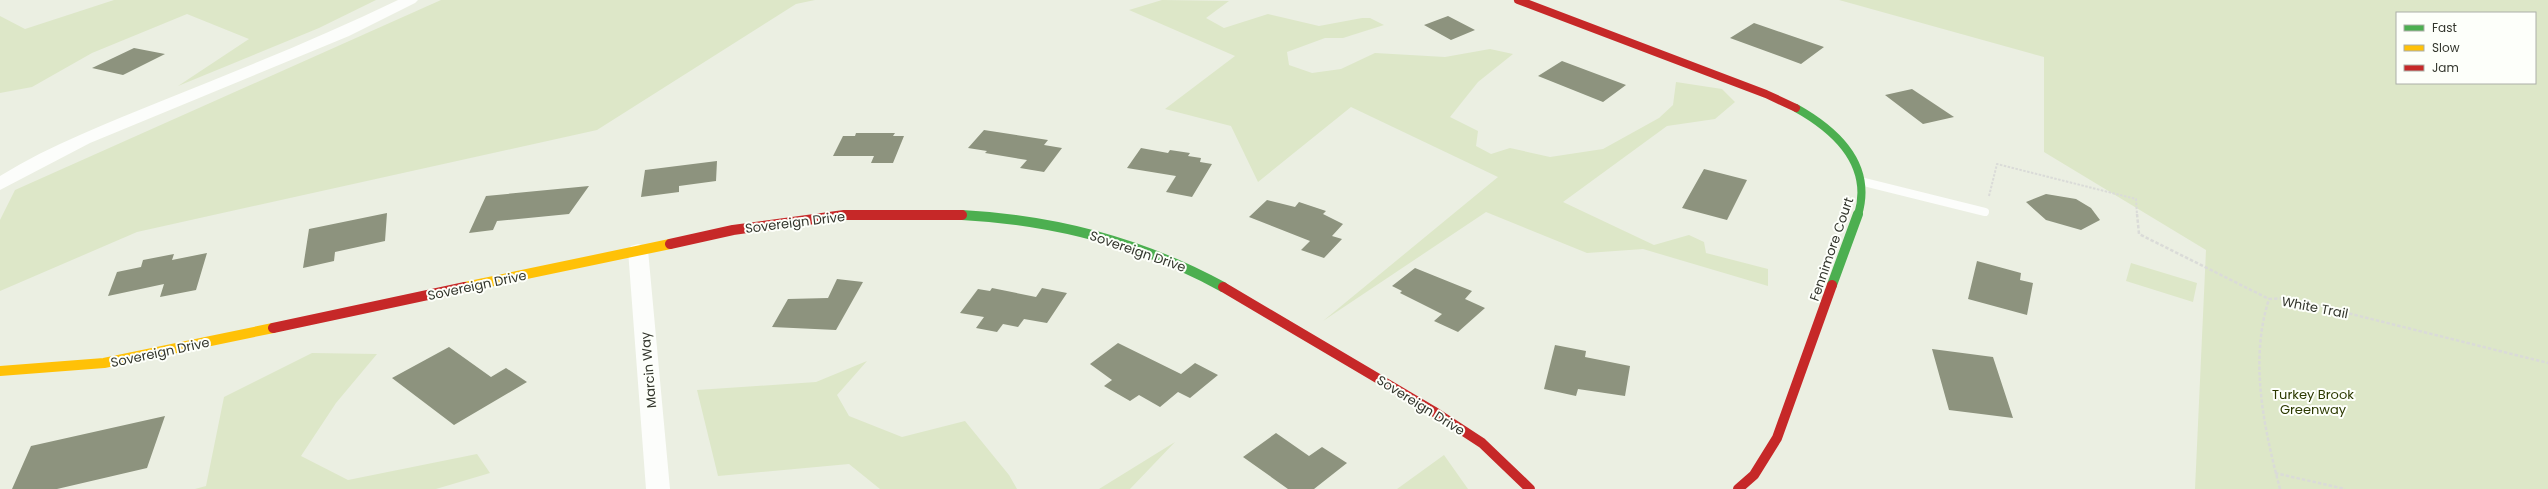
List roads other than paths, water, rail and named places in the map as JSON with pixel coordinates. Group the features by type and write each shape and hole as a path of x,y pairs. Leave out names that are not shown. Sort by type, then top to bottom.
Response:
{"street":[{"path":"0,184 31,165 84,139 344,33 410,0"},
{"path":"1518,0 1798,108 1824,124 1849,148 1864,182"},
{"name":"Fennimore Court","path":"1738,489 1754,475 1777,438 1861,205 1864,182"},
{"name":"Sovereign Drive","path":"0,371 45,371 106,364 638,250 789,221 876,214 941,213 982,216 1035,222 1092,234 1124,243 1198,272 1433,411 1482,443 1530,489"},
{"name":"Marcin Way","path":"638,250 658,489"}],"lane":[{"path":"1864,182 1985,212"}],"park label":[{"name":"Turkey Brook Greenway","path":"2313,402"}]}
